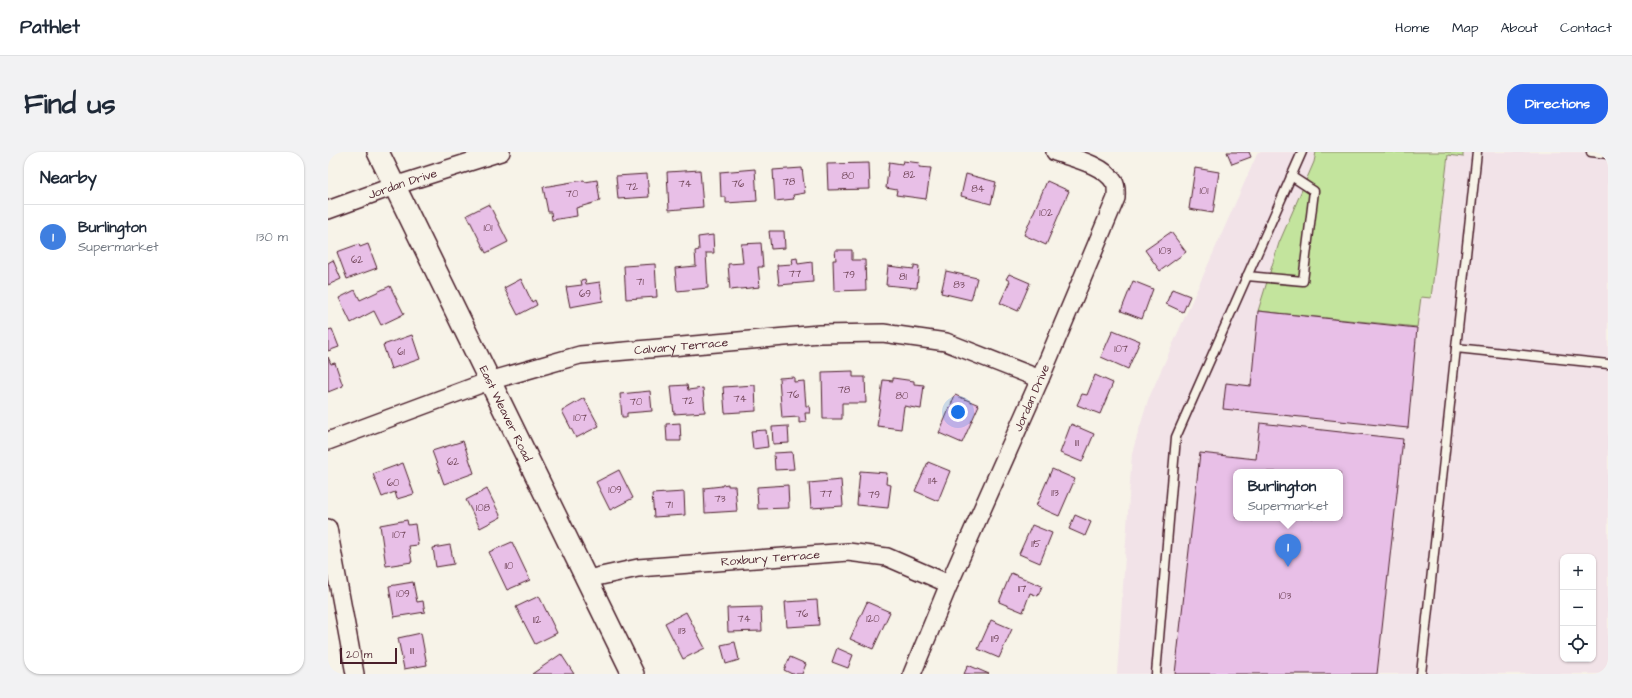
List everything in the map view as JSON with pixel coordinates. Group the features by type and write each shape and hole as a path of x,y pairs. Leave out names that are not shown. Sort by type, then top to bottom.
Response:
{"street":[{"name":"East Weaver Road","path":"378,152 633,674"},
{"name":"Jordan Drive","path":"328,210 394,186 501,152"},
{"name":"Jordan Drive","path":"912,674 949,584 1040,379 1116,198 1115,183 1105,171 1085,162 1055,152"},
{"name":"Calvary Terrace","path":"328,441 490,381 580,355 819,334 883,333 946,342 1040,379"},
{"path":"328,528 355,674"},
{"name":"Roxbury Terrace","path":"587,579 638,568 805,554 848,552 887,557 949,584"}],"lane":[{"path":"1156,674 1176,437 1302,152"},
{"path":"1421,674 1477,152"},
{"path":"1591,152 1608,154"},
{"path":"1247,276 1303,281 1314,191 1291,176"},
{"path":"1456,348 1608,364"}],"shaded area":[{"path":"1258,152 1608,152 1608,674 1117,674 1132,453 1148,400"}],"green space":[{"path":"1316,152 1463,152 1463,157 1448,155 1431,298 1421,297 1417,327 1258,311 1279,243 1314,162"}],"building":[{"path":"1227,152 1249,152 1251,157 1232,164"},
{"path":"903,161 920,163 919,167 931,168 926,199 896,195 897,190 886,188 889,162 902,164"},
{"path":"869,163 870,189 828,190 827,164"},
{"path":"802,168 805,193 793,195 794,199 775,201 773,170"},
{"path":"1195,168 1219,172 1213,213 1189,209"},
{"path":"755,169 757,201 726,203 726,197 721,197 720,172"},
{"path":"700,170 703,207 669,210 667,172"},
{"path":"647,174 649,197 618,199 616,176"},
{"path":"966,174 996,182 991,204 961,196"},
{"path":"584,180 585,182 597,180 600,201 576,208 577,216 552,220 551,212 548,212 543,187"},
{"path":"1047,181 1069,191 1046,245 1024,235"},
{"path":"489,204 508,242 486,253 467,215"},
{"path":"769,231 784,231 785,248 771,249"},
{"path":"1171,232 1186,252 1160,271 1145,250"},
{"path":"713,235 714,253 706,253 708,288 677,291 675,268 696,266 695,251 699,250 698,237"},
{"path":"761,243 763,267 758,267 760,287 730,290 728,264 743,263 741,244"},
{"path":"359,244 360,247 368,244 377,268 347,279 337,252"},
{"path":"835,250 852,250 852,260 865,260 866,290 834,291 833,260 836,260"},
{"path":"797,258 798,264 812,262 813,282 779,285 777,265 793,264 792,259"},
{"path":"333,260 341,279 328,285 328,263"},
{"path":"655,264 657,297 626,299 624,266"},
{"path":"914,265 919,266 917,288 886,285 888,266 914,269"},
{"path":"946,271 977,278 971,300 941,293"},
{"path":"1009,274 1030,283 1018,311 1000,303 1010,281 1006,279"},
{"path":"521,279 532,302 535,300 537,305 518,315 504,288"},
{"path":"585,279 586,284 600,282 603,301 570,307 566,287 582,285 581,280"},
{"path":"1133,281 1153,289 1142,319 1121,311"},
{"path":"390,286 404,314 381,325 374,311 351,323 339,298 355,290 360,300"},
{"path":"1172,289 1190,296 1183,312 1166,304"},
{"path":"1258,311 1417,328 1408,428 1223,409 1226,383 1251,386"},
{"path":"332,329 339,347 328,351 328,330"},
{"path":"1113,330 1140,341 1128,369 1101,357"},
{"path":"412,335 420,359 391,369 383,345"},
{"path":"328,357 331,364 335,363 343,386 328,392"},
{"path":"853,371 853,377 865,377 866,403 842,403 842,419 823,419 822,372"},
{"path":"1095,375 1113,383 1100,414 1077,405 1082,394 1087,395"},
{"path":"794,377 794,382 804,381 806,406 809,406 810,413 805,413 806,422 799,423 799,417 782,418 779,378"},
{"path":"893,378 914,381 914,384 924,385 921,409 904,406 901,429 877,426 883,380 893,381"},
{"path":"687,385 688,390 703,388 705,412 674,414 671,386"},
{"path":"755,385 756,411 725,413 723,387"},
{"path":"650,391 652,411 627,413 627,417 622,417 620,394"},
{"path":"955,395 979,405 962,443 939,433"},
{"path":"584,398 599,426 576,438 562,411"},
{"path":"680,423 681,441 667,441 666,424"},
{"path":"1260,423 1403,439 1377,674 1175,674 1200,453 1256,459"},
{"path":"1071,424 1094,434 1082,462 1060,453"},
{"path":"788,426 789,443 773,444 772,427"},
{"path":"766,430 768,447 753,449 751,431"},
{"path":"463,441 474,473 444,484 432,451"},
{"path":"792,452 794,469 775,470 774,453"},
{"path":"928,462 950,471 938,501 915,491"},
{"path":"403,463 414,494 397,499 395,492 382,497 373,474"},
{"path":"1052,469 1075,479 1059,516 1036,506"},
{"path":"619,470 633,498 610,510 596,482"},
{"path":"860,471 887,473 886,484 891,485 888,508 857,505"},
{"path":"841,480 843,506 811,508 809,483"},
{"path":"728,484 728,486 735,486 737,511 705,513 704,488"},
{"path":"788,485 789,508 758,509 757,487"},
{"path":"487,489 501,517 480,528 466,500"},
{"path":"684,492 685,515 654,517 652,494"},
{"path":"1075,515 1091,522 1085,536 1069,529"},
{"path":"407,520 408,525 415,524 418,545 409,546 412,562 386,566 380,525"},
{"path":"1032,525 1052,533 1040,563 1019,554"},
{"path":"512,542 530,580 507,590 489,552"},
{"path":"450,545 454,564 436,567 433,548"},
{"path":"1011,573 1042,586 1038,596 1030,593 1023,612 999,602"},
{"path":"413,582 417,602 423,601 425,612 394,617 389,586"},
{"path":"539,596 557,633 535,644 516,607"},
{"path":"817,600 819,625 787,627 785,602"},
{"path":"867,602 890,612 873,649 850,639"},
{"path":"761,607 762,631 728,632 727,608"},
{"path":"686,612 705,648 683,659 665,623"},
{"path":"991,620 1012,629 999,658 978,649"},
{"path":"421,633 427,665 404,669 398,638"},
{"path":"735,642 739,660 726,664 721,645"},
{"path":"837,648 853,655 848,668 832,662"},
{"path":"561,654 574,674 532,674"},
{"path":"790,657 806,664 802,674 792,674 784,670"},
{"path":"968,665 989,674 964,674"}],"place":[{"name":"Burlington","path":"1288,567"}]}
